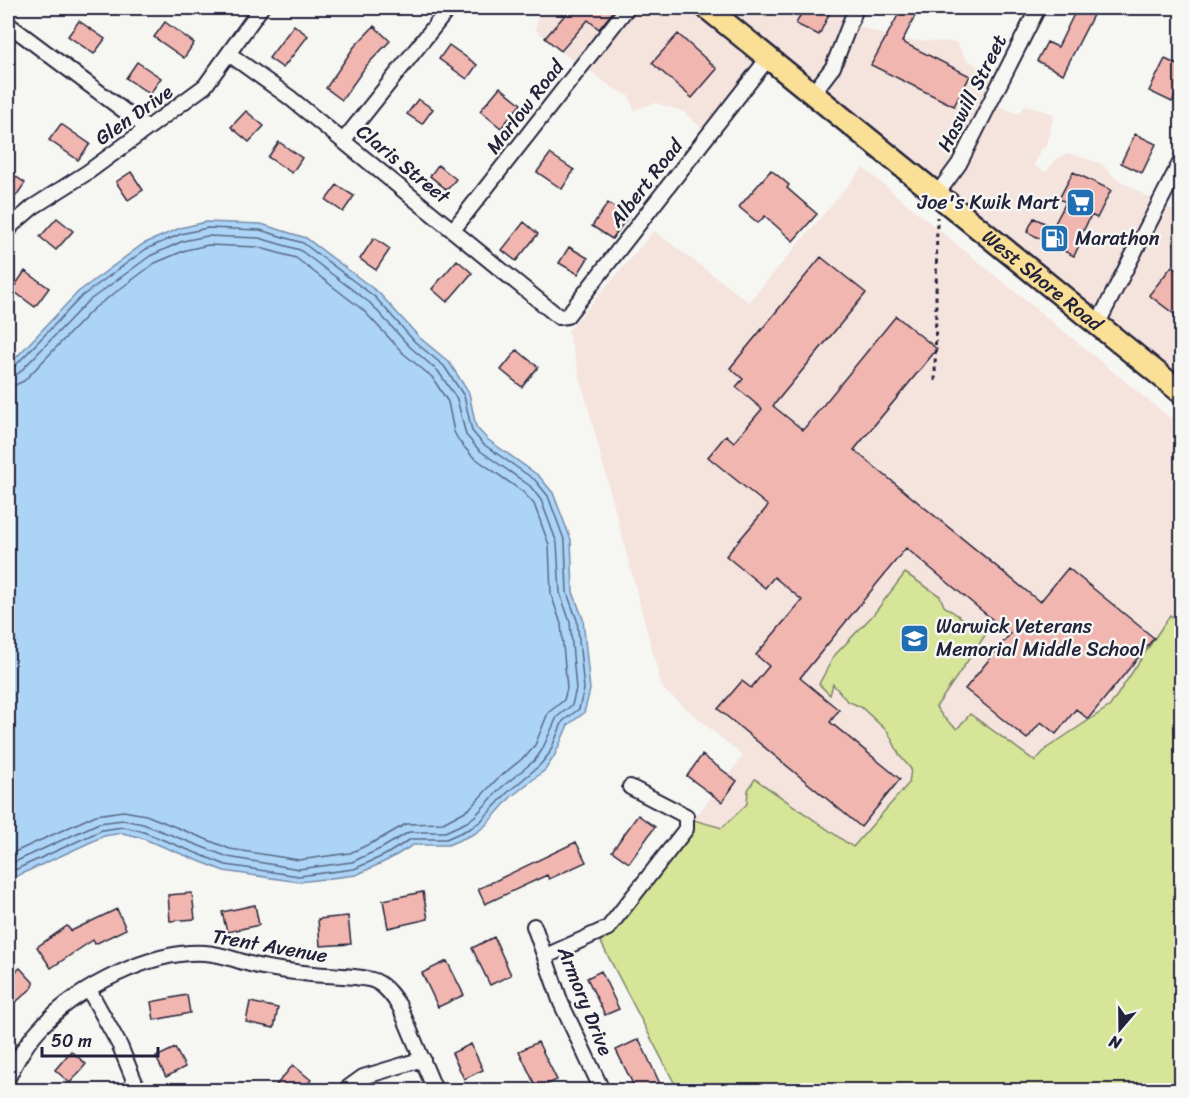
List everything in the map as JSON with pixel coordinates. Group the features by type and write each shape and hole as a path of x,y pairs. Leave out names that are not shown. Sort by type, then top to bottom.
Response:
{"main road":[{"name":"West Shore Road","path":"707,8 1182,393"}],"street":[{"name":"Glen Drive","path":"8,232 12,225 33,207 88,172 205,86 261,8"},
{"path":"343,141 449,8"},
{"name":"Marlow Road","path":"453,230 627,8"},
{"path":"813,93 832,67 856,8"},
{"name":"Haswill Street","path":"937,194 959,164 1038,8"},
{"path":"8,24 147,128"},
{"name":"Claris Street","path":"229,54 289,97 548,309"},
{"name":"Albert Road","path":"548,309 559,317 567,316 769,57"},
{"path":"1097,325 1182,159"},
{"path":"546,956 608,928 686,829 686,816 630,787"},
{"name":"Armory Drive","path":"534,927 561,1003 602,1090"},
{"name":"Trent Avenue","path":"8,1078 24,1049 44,1024 89,990 130,967 153,959 176,954 204,953 219,954 253,965 319,976 367,979 381,984 394,998 408,1022 435,1090"},
{"path":"89,990 120,1046 138,1090"},
{"path":"345,1090 363,1077 423,1059"}],"path":[{"path":"935,381 937,194"}],"shaded area":[{"path":"546,8 856,8 851,23 896,40 956,42 966,59 996,78 988,101 1018,114 1026,105 1054,114 1046,147 1040,150 1034,166 1046,172 1055,160 1068,153 1102,164 1114,177 1159,204 1181,214 1181,405 1179,401 926,200 767,67 709,134 682,111 656,103 634,110 629,96 610,86 585,67 579,66 536,30 537,18 547,11"},
{"name":"Warwick Veterans Memorial Middle School","path":"863,168 1170,418 1181,405 1181,1090 686,829 743,756 662,688 568,331 654,231 749,302"}],"green space":[{"path":"905,573 940,596 944,606 986,634 936,707 943,717 957,729 970,714 1035,761 1047,748 1110,706 1170,615 1181,625 1181,1090 678,1090 597,935 687,818 722,828 747,804 748,790 755,779 853,847 909,783 911,769 900,756 888,732 861,707 847,701 833,684 830,695 819,684 834,656 873,615"}],"water":[{"path":"206,222 261,224 306,238 379,293 420,338 449,362 469,393 476,427 487,439 539,476 553,493 571,540 573,592 583,619 590,690 584,713 568,725 554,757 545,770 511,797 485,826 474,834 448,845 413,845 356,875 299,882 224,871 139,837 122,833 104,836 8,880 8,366 78,292 143,244 180,228"}],"building":[{"path":"571,8 616,8 599,29 588,20 561,51 545,38"},
{"path":"804,8 832,8 819,35 796,24"},
{"path":"902,8 919,8 902,42 970,76 954,106 871,65"},
{"path":"1077,8 1088,8 1095,11 1063,74 1037,61 1047,42 1058,47"},
{"path":"79,21 105,39 94,54 68,36"},
{"path":"165,22 194,43 184,58 154,37"},
{"path":"294,25 308,36 283,68 269,58"},
{"path":"374,26 390,41 366,66 342,100 326,88 354,47"},
{"path":"678,34 717,69 692,98 652,63"},
{"path":"449,45 477,65 467,79 439,59"},
{"path":"1165,59 1182,67 1182,83 1172,102 1149,91"},
{"path":"137,62 161,78 150,94 126,78"},
{"path":"500,87 521,104 501,128 480,111"},
{"path":"418,99 433,109 422,124 407,114"},
{"path":"246,111 264,126 249,142 231,127"},
{"path":"61,124 90,144 78,160 49,140"},
{"path":"1135,134 1156,144 1142,173 1121,163"},
{"path":"279,142 302,158 292,173 268,157"},
{"path":"550,154 574,170 562,189 537,172"},
{"path":"438,165 456,179 447,190 430,176"},
{"path":"771,170 789,185 787,188 817,214 793,241 765,216 758,223 739,207"},
{"path":"8,171 25,183 16,196 8,190"},
{"path":"131,172 143,190 128,200 116,182"},
{"path":"1073,172 1111,190 1097,218 1091,215 1074,256 1027,232 1034,218 1053,227 1066,202 1059,199"},
{"path":"337,185 354,196 343,212 326,200"},
{"path":"608,203 628,217 612,239 592,226"},
{"path":"57,218 73,231 56,250 40,237"},
{"path":"524,222 538,234 516,261 502,250"},
{"path":"374,238 390,249 376,270 360,259"},
{"path":"569,247 588,258 578,274 559,263"},
{"path":"821,257 866,293 773,406 803,430 896,316 937,349 854,450 1040,602 1068,568 1154,638 1088,719 1076,709 1056,734 1041,722 1027,739 965,689 1010,634 906,548 800,678 839,710 830,722 900,779 861,827 718,709 742,681 751,688 769,666 756,655 802,600 774,577 765,588 726,556 768,506 708,457 726,435 734,442 762,409 736,387 743,379 730,368"},
{"path":"457,260 472,273 447,302 432,289"},
{"path":"1172,266 1182,273 1182,320 1149,295"},
{"path":"25,271 49,288 35,307 12,290"},
{"path":"517,350 538,367 522,387 501,370"},
{"path":"702,755 737,781 722,802 687,776"},
{"path":"638,815 655,827 629,863 612,851"},
{"path":"576,842 586,862 549,879 547,875 485,904 478,889"},
{"path":"423,892 428,919 388,928 383,900"},
{"path":"192,893 195,919 170,921 168,895"},
{"path":"255,905 259,925 227,932 222,912"},
{"path":"117,909 126,929 95,944 93,940 51,968 37,947 67,926 71,931"},
{"path":"348,916 351,944 320,946 318,919"},
{"path":"494,937 511,975 490,985 472,948"},
{"path":"447,961 464,995 438,1007 422,973"},
{"path":"20,968 33,982 33,987 8,1009 8,978"},
{"path":"601,971 619,1009 605,1015 587,978"},
{"path":"187,995 190,1013 154,1020 151,1002"},
{"path":"250,1002 278,1008 274,1028 246,1022"},
{"path":"639,1039 663,1090 636,1090 616,1050"},
{"path":"538,1042 557,1080 537,1089 519,1051"},
{"path":"471,1044 483,1070 464,1079 452,1053"},
{"path":"175,1048 185,1067 166,1077 156,1057"},
{"path":"71,1051 86,1064 70,1083 55,1070"},
{"path":"293,1065 311,1080 302,1090 272,1090"}],"place":[{"name":"Joe's Kwik Mart","path":"1081,202"},
{"name":"Marathon","path":"1054,238"},
{"name":"Warwick Veterans Memorial Middle School","path":"915,638"}]}
